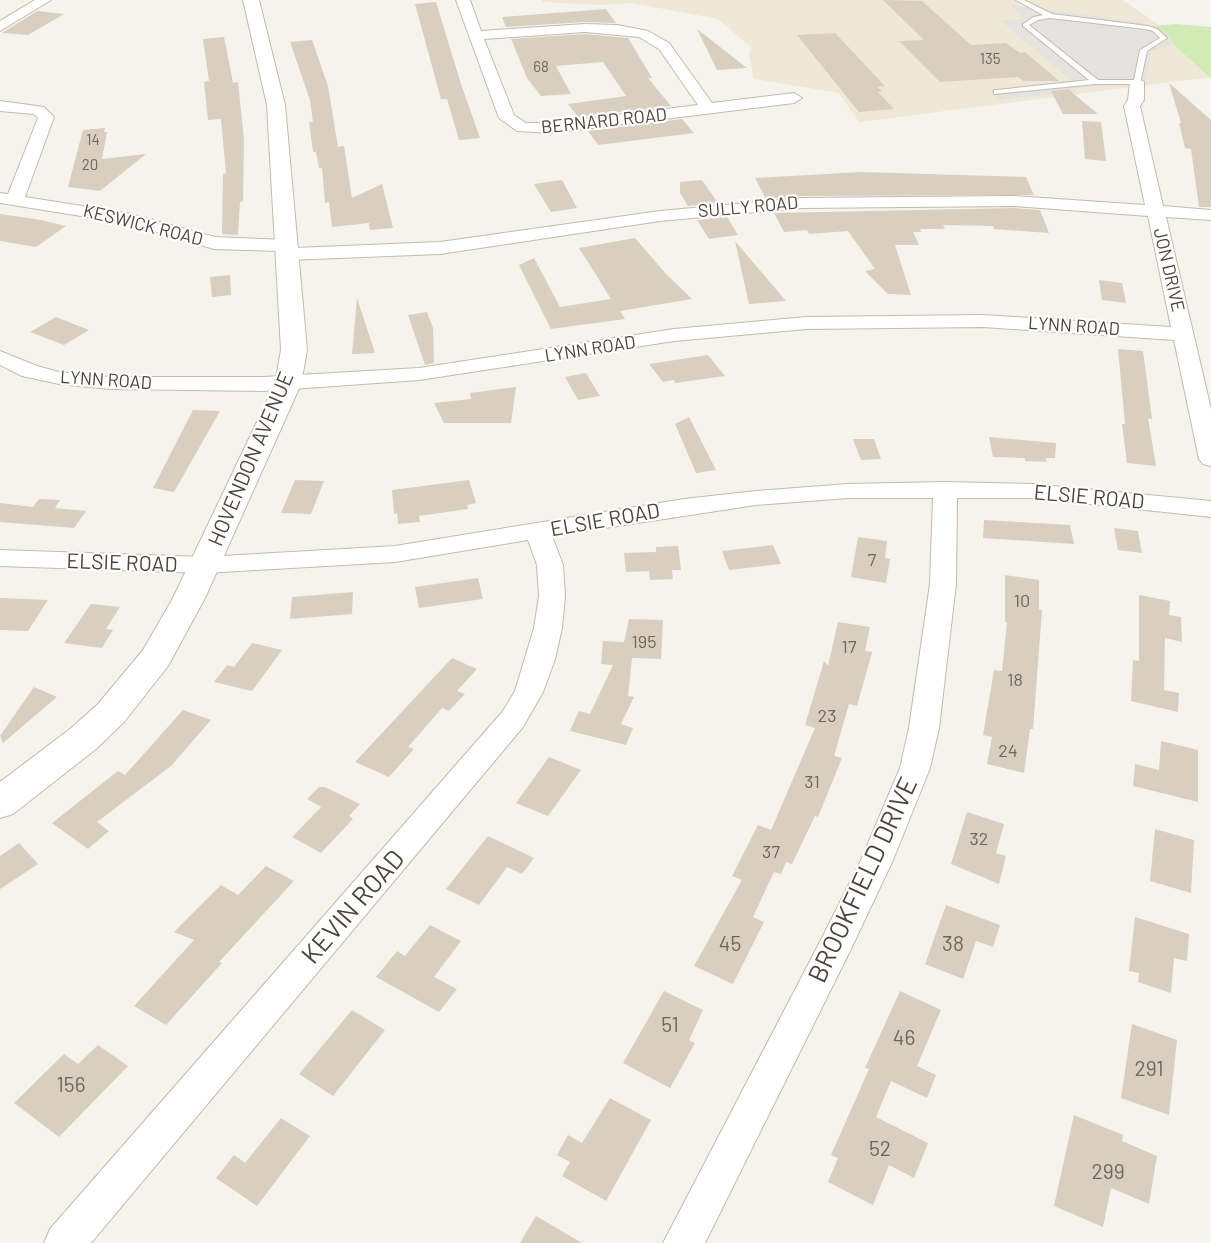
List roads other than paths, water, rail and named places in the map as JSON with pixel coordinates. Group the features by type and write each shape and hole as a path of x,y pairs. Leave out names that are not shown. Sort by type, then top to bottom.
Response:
{"street":[{"path":"0,27 44,0"},
{"name":"HOVENDON AVENUE","path":"0,803 83,739 136,685 172,630 205,566 288,384 294,350 276,105 251,0"},
{"name":"BERNARD ROAD","path":"463,0 507,118 524,128 550,128 794,98"},
{"path":"477,35 601,27 643,34 664,46 708,109"},
{"name":"JON DRIVE","path":"1137,82 1136,100 1132,106 1211,459"},
{"path":"0,106 39,110 46,117 7,198"},
{"name":"KESWICK ROAD","path":"7,198 126,218 214,243 287,250"},
{"name":"SULLY ROAD","path":"287,250 440,248 660,216 792,203 987,201 1211,215"},
{"name":"LYNN ROAD","path":"0,357 30,370 59,378 110,383 288,384 419,374 674,335 806,323 914,320 1023,322 1184,334"},
{"name":"ELSIE ROAD","path":"0,558 205,566 395,554 684,507 756,498 848,491 945,489 1033,491 1211,509"},
{"name":"BROOKFIELD DRIVE","path":"683,1243 835,947 877,860 915,768 926,717 943,584 945,489"},
{"name":"KEVIN ROAD","path":"64,1243 513,719 529,692 541,659 548,628 552,596 550,565 538,532"}],"lane":[{"path":"1019,0 1050,16"},
{"path":"997,92 1096,82 1137,82 1144,50 1148,45 1162,42 1164,38 1161,33 1146,27 1050,16 1036,18 1025,25 1096,82"}]}
